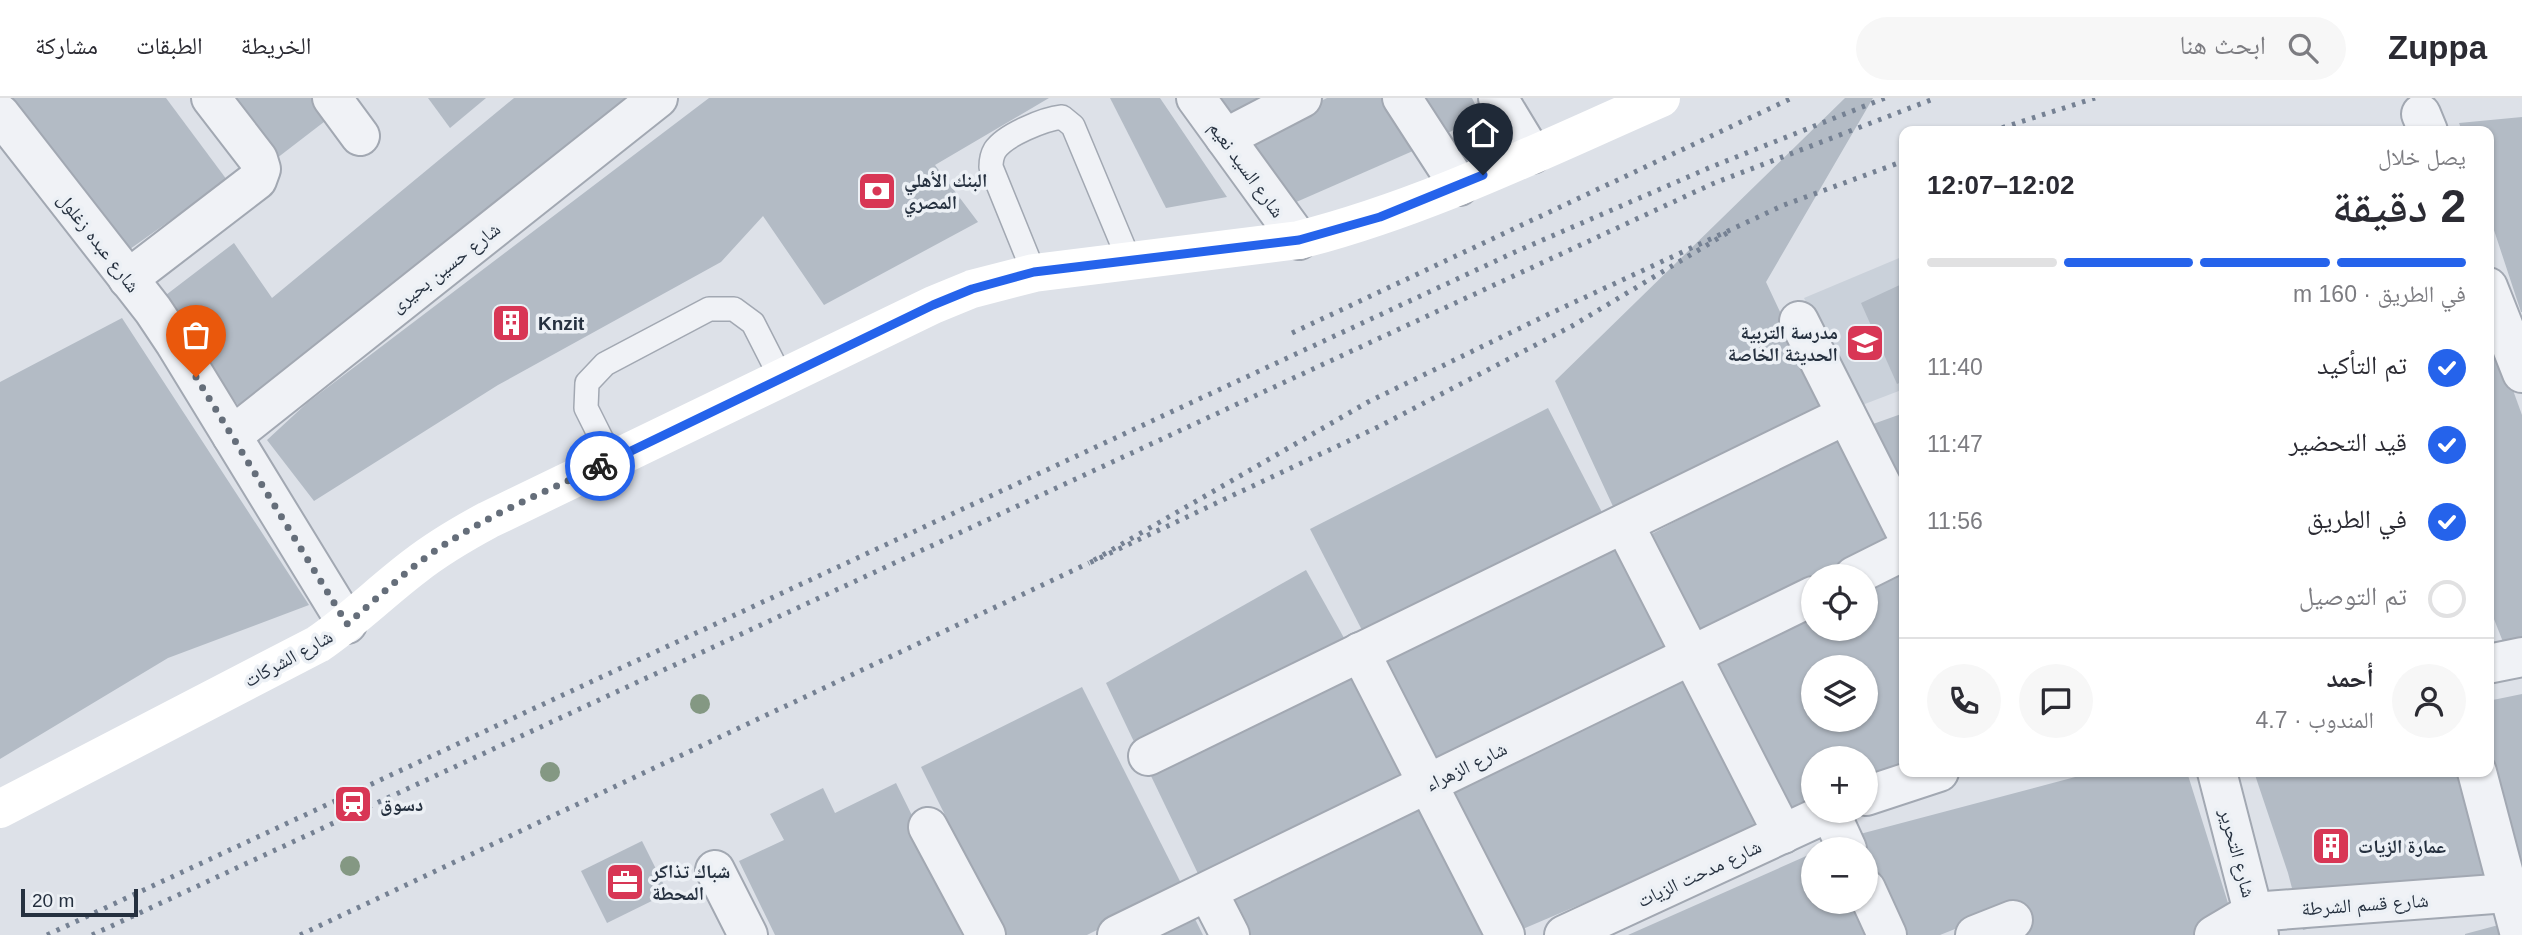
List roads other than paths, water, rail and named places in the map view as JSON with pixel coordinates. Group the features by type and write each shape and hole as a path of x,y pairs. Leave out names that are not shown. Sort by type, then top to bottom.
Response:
{"main road":[{"name":"شارع الشركات","path":"0,809 308,649 347,624 446,543 488,520 972,289 1034,272 1299,240 1380,217 1459,186 1661,98"}],"street":[{"path":"128,279 260,175 258,159 211,98"},
{"path":"332,98 360,136"},
{"name":"شارع حسين بحيرى","path":"232,436 658,98"},
{"name":"شارع السيد نعيم","path":"1196,98 1299,240"},
{"path":"1226,138 1302,98"},
{"path":"1402,98 1459,186"},
{"path":"1499,98 1532,154"},
{"name":"شارع عبده زغلول","path":"0,114 175,343 347,624"},
{"path":"2494,302 2522,373"},
{"path":"1799,321 1899,519"},
{"path":"1148,756 1846,415"},
{"path":"1624,524 1783,834"},
{"path":"1878,564 1899,554"},
{"name":"شارع الزهراء","path":"1117,935 1801,602"},
{"path":"1360,652 1505,935"},
{"path":"1878,792 1924,777"},
{"name":"شارع التحرير","path":"2218,777 2256,923"},
{"path":"2479,777 2516,894 2520,935"},
{"name":"شارع مدحت الزيات","path":"1564,935 1806,823"},
{"path":"928,827 986,935"},
{"path":"715,870 735,931"},
{"path":"1208,892 1230,935"},
{"name":"شارع قسم الشرطة","path":"2214,935 2256,923 2516,894"},
{"path":"1877,914 1887,935"},
{"path":"1975,935 2013,920"}],"lane":[{"path":"1034,272 990,167 993,153 1001,142 1048,119 1062,117 1073,126 1129,260"},
{"path":"612,460 586,408 587,383 605,364 709,309 734,309 753,323 781,378"}],"railway":[{"path":"1292,333 1792,98"},
{"path":"47,935 1515,252 1711,167 1885,98"},
{"path":"92,935 1712,184 1936,98"},
{"path":"2008,126 2095,98"},
{"path":"1727,233 1572,326 1378,427 1089,563 1368,402 1551,313 1784,205 1899,163"},
{"path":"300,935 1089,563"}],"place":[{"name":"البنك الأهلي المصري","path":"877,191"},
{"name":"Knzit","path":"511,323"},
{"name":"مدرسة التربية الحديثة الخاصة","path":"1865,343"},
{"name":"دسوق","path":"353,804"},
{"name":"عمارة الزيات","path":"2331,846"},
{"name":"شباك تذاكر المحطة","path":"625,882"}]}
